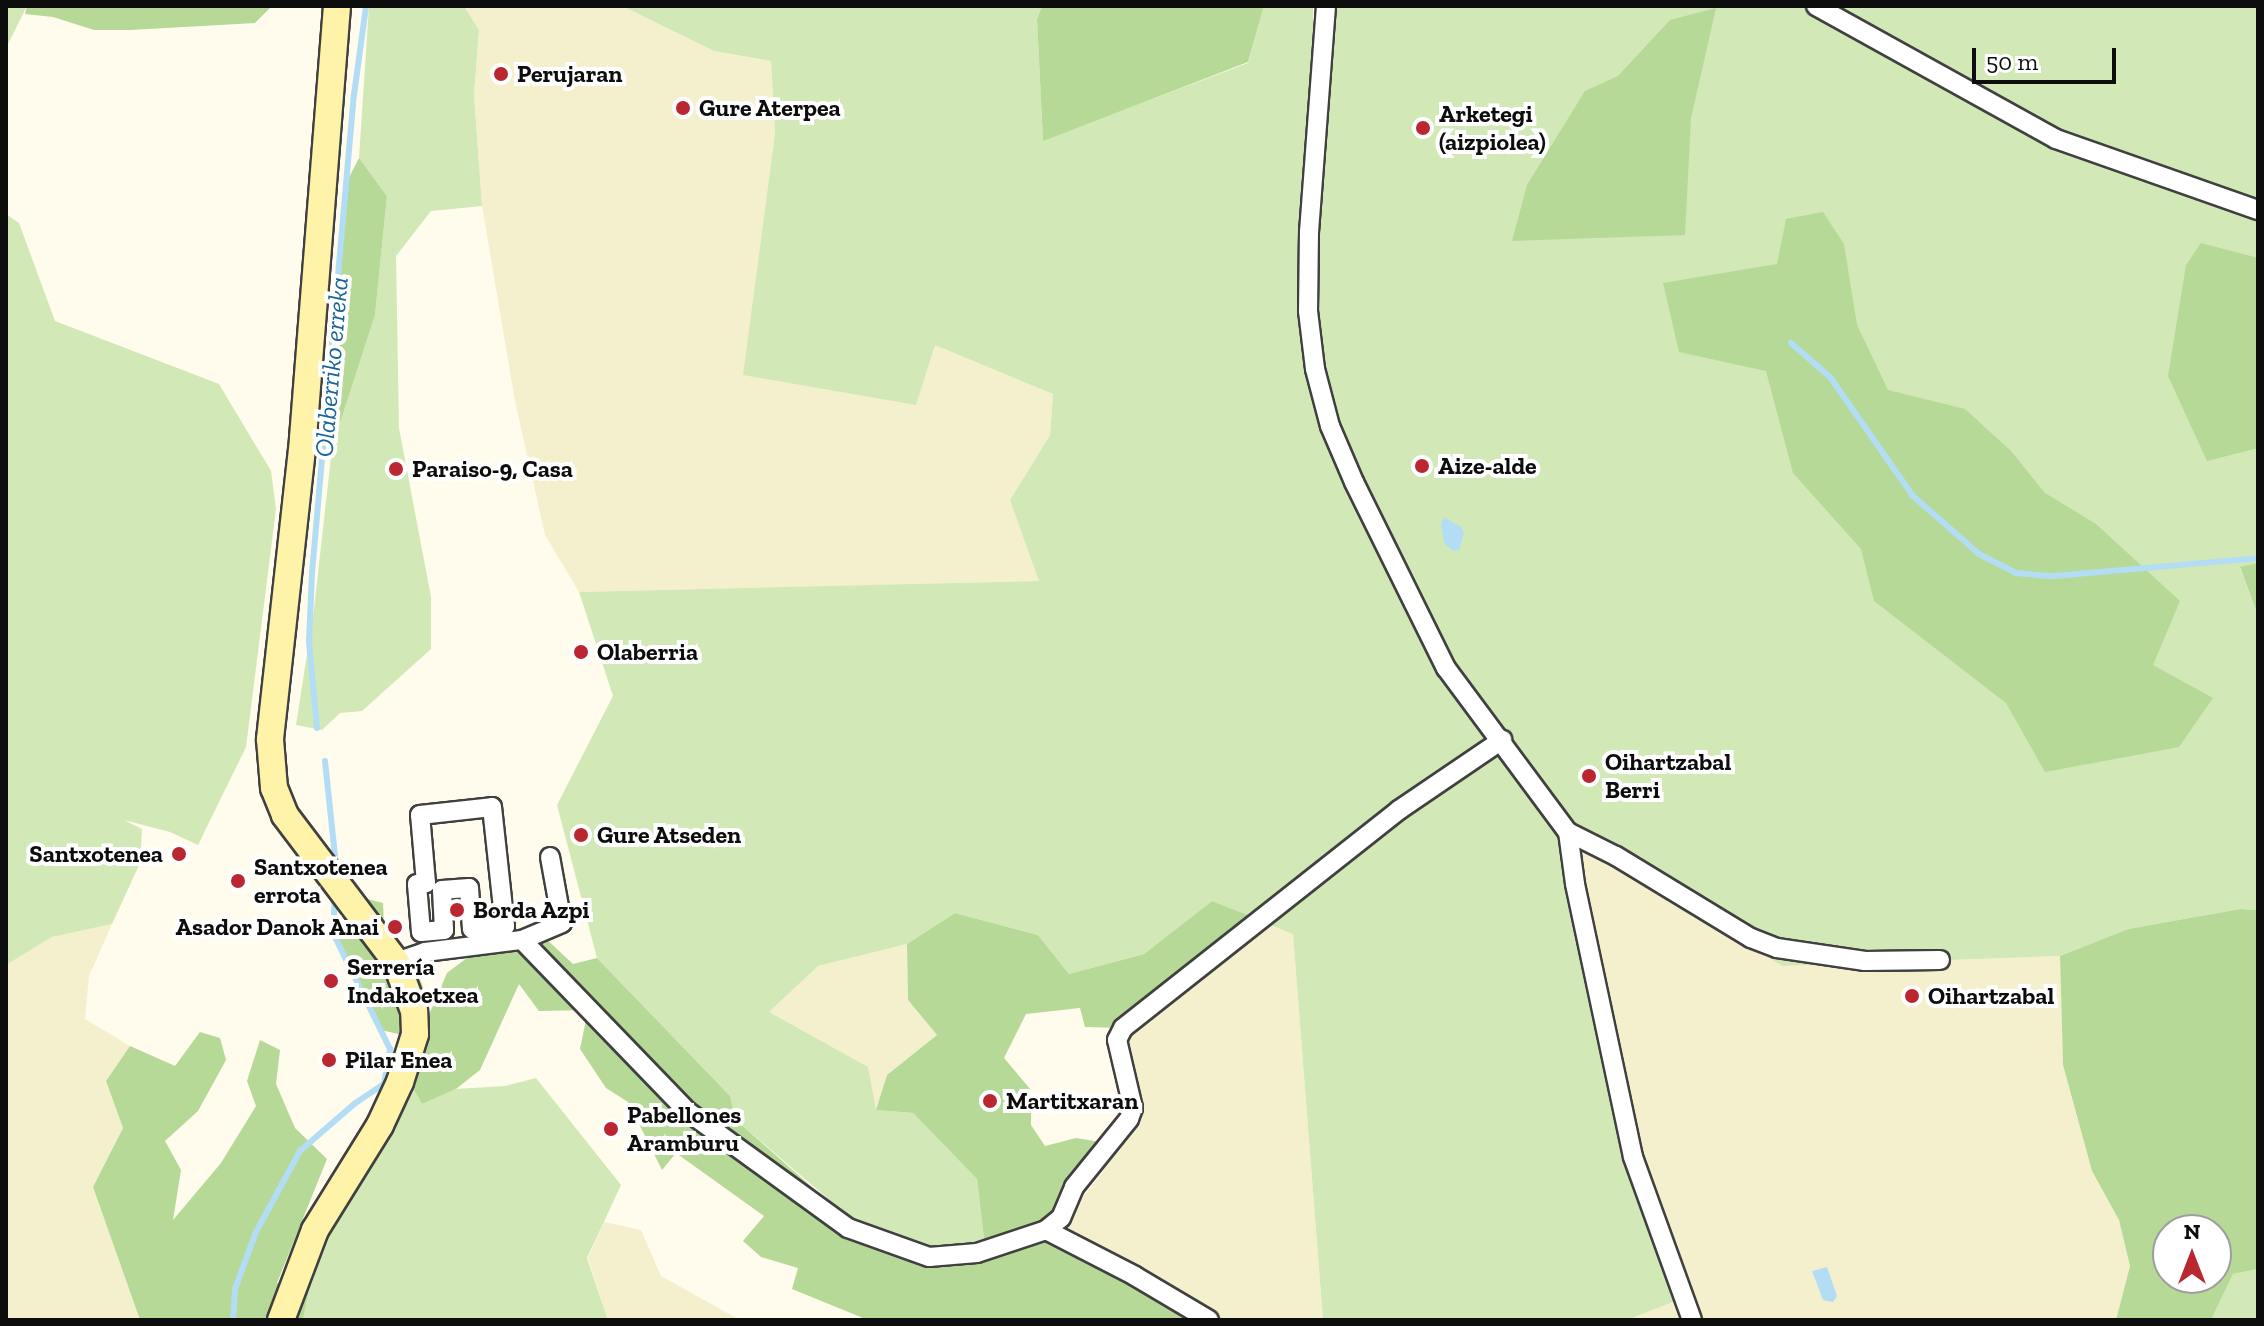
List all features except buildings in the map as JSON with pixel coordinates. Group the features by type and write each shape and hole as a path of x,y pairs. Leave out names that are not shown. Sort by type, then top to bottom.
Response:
{"street":[{"path":"281,1320 315,1230 380,1125 413,1042 414,1011 396,962 285,815 274,788 270,739 303,438 337,6"},
{"path":"1326,6 1309,231 1308,311 1315,369 1330,426 1354,482 1446,668 1568,832 1581,914 1633,1157 1692,1320"},
{"path":"1816,6 2056,139 2258,210"},
{"path":"522,940 687,1111 848,1228 929,1257 977,1253 1046,1230 1061,1218 1074,1187 1129,1119 1133,1108 1117,1040 1123,1028 1399,810 1502,740"},
{"path":"492,807 505,926 472,929 469,888 442,890 444,930 421,932 417,884 426,883 420,815 492,807"},
{"path":"1568,832 1616,856 1751,938 1777,948 1865,961 1940,960"},
{"path":"396,962 425,952 522,940 562,923 550,857"},
{"path":"1046,1230 1135,1276 1209,1320"}],"shaded area":[{"path":"464,6 622,6 714,51 771,61 775,134 934,344 1053,394 1050,435 1010,500 1040,581 579,592 545,535 515,401 482,206 474,95 479,30"},
{"path":"1568,832 1782,966 2060,956 2063,1065 2092,1171 2119,1220 2130,1266 2116,1320 1627,1320 1683,1298 1633,1157"},
{"path":"1260,920 1293,933 1323,1320 1189,1320 1193,1303 1064,1231 1065,1220 1102,1173 1133,1108 1117,1040"},
{"path":"112,924 89,976 85,1019 130,1046 106,1081 123,1128 93,1187 140,1320 6,1320 6,965 52,937"},
{"path":"907,944 908,1000 937,1035 887,1075 876,1110 769,1012 818,966"},
{"path":"604,1222 641,1230 661,1276 740,1320 608,1320 588,1258"}],"green space":[{"path":"6,6 27,6 6,48"},
{"path":"27,6 272,6 255,23 94,30 53,17 25,14"},
{"path":"369,6 464,6 479,30 474,95 482,206 431,211 396,256 399,428 431,597 431,649 362,711 340,713 322,730 296,725 314,609 332,448 375,315 387,196 359,158"},
{"path":"622,6 1042,6 1037,19 1043,140 1248,63 1264,6 1313,6 1314,177 1333,7 2258,6 2258,563 2240,568 2258,616 2258,910 2240,909 2128,929 2060,956 1782,966 1568,833 1633,1157 1683,1298 1627,1320 1323,1320 1293,934 1212,901 1144,954 1069,974 1038,935 955,913 907,944 818,966 769,1012 868,1067 876,1110 913,1113 977,1179 985,1247 932,1251 880,1235 840,1209 736,1120 730,1096 597,958 557,805 613,696 579,592 1039,581 1010,500 1050,435 1053,394 935,345 916,405 743,375 775,134 771,61 714,51"},
{"path":"1042,6 1264,6 1248,62 1043,141 1037,19"},
{"path":"1716,8 1691,118 1685,235 1512,241 1527,185 1585,91 1618,76 1670,20"},
{"path":"359,158 387,196 375,315 332,448 320,443 344,187"},
{"path":"1823,212 1844,244 1857,325 1888,390 1965,409 2011,451 2045,493 2096,524 2180,601 2153,665 2213,698 2179,747 2045,772 2006,703 1874,601 1861,549 1793,473 1766,371 1679,352 1663,283 1777,264 1786,219"},
{"path":"6,214 19,223 55,321 219,384 271,471 276,509 246,747 198,845 170,832 124,820 142,829 140,863 112,924 52,937 6,965"},
{"path":"2201,243 2258,258 2258,448 2207,461 2168,376 2186,265"},
{"path":"2258,563 2258,616 2240,567"},
{"path":"367,899 383,903 384,924 406,951 422,984 429,1015 447,973 476,951 543,936 573,964 597,958 730,1096 736,1120 874,1242 937,1265 985,1247 977,1179 913,1113 876,1110 887,1075 937,1035 908,1000 907,944 955,913 1038,935 1069,974 1144,954 1212,901 1260,920 1123,1028 1085,1027 1080,1008 1026,1014 1004,1058 1031,1090 1031,1125 1045,1146 1076,1138 1106,1143 1044,1234 1169,1305 1186,1320 868,1320 792,1289 798,1268 761,1257 743,1241 764,1216 676,1153 662,1170 628,1102 606,1088 580,1049 588,1010 539,1011 519,984 480,1070 456,1089 422,1104 414,1090 425,1040 381,1030 335,937"},
{"path":"2240,909 2258,910 2258,1269 2232,1276 2232,1214 2152,1214 2152,1294 2223,1294 2211,1320 2116,1320 2130,1266 2119,1220 2092,1171 2063,1065 2060,956 2128,929"},
{"path":"200,1032 220,1038 226,1060 198,1111 165,1141 181,1170 173,1220 221,1163 256,1106 247,1081 260,1040 280,1050 276,1084 295,1128 327,1159 277,1283 310,1284 303,1320 140,1320 93,1187 123,1128 106,1081 130,1046 175,1066"},
{"path":"536,1078 621,1185 587,1258 608,1320 303,1320 310,1284 300,1284 373,1151 414,1090 422,1104 456,1089 505,1086"},
{"path":"2258,1269 2258,1320 2211,1320 2223,1294 2232,1294 2233,1274"}],"water":[{"path":"1444,517 1461,527 1464,533 1459,550 1453,551 1444,543 1441,524"},
{"path":"1827,1267 1837,1296 1833,1302 1823,1300 1812,1271"}],"waterway":[{"name":"Olaberriko erreka","path":"317,728 309,641 312,573 354,95 366,6"},
{"path":"1791,343 1830,377 1913,496 1979,554 2016,573 2054,576 2258,558"},
{"name":"Olaberriko erreka","path":"325,761 336,866"},
{"name":"Olaberriko erreka","path":"233,1320 235,1289 256,1232 300,1151 354,1104 384,1084 390,1049 333,933 335,897"}],"place":[{"name":"Perujaran","path":"501,74"},
{"name":"Gure Aterpea","path":"683,108"},
{"name":"Arketegi (aizpiolea)","path":"1423,128"},
{"name":"Aize-alde","path":"1422,466"},
{"name":"Paraiso-9, Casa","path":"396,469"},
{"name":"Olaberria","path":"581,652"},
{"name":"Oihartzabal Berri","path":"1589,776"},
{"name":"Gure Atseden","path":"581,835"},
{"name":"Santxotenea","path":"179,854"},
{"name":"Santxotenea errota","path":"238,881"},
{"name":"Borda Azpi","path":"457,910"},
{"name":"Asador Danok Anai","path":"395,927"},
{"name":"Serrería Indakoetxea","path":"331,981"},
{"name":"Oihartzabal","path":"1912,996"},
{"name":"Pilar Enea","path":"329,1060"},
{"name":"Martitxaran","path":"990,1101"},
{"name":"Pabellones Aramburu","path":"611,1129"}]}
